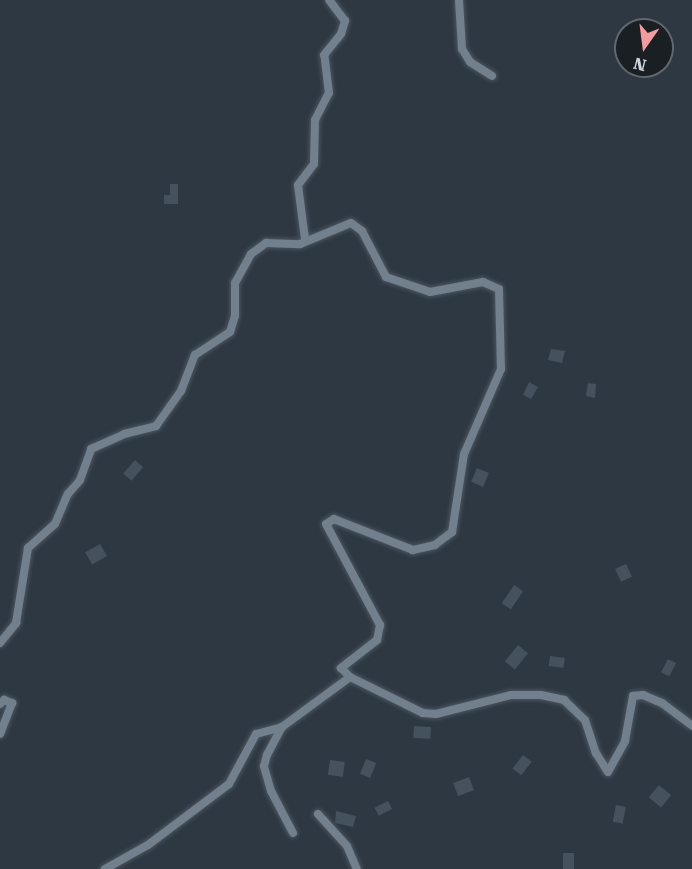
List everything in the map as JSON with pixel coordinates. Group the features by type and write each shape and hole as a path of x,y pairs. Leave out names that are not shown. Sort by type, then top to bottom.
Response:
{"street":[{"path":"305,239 298,185 314,164 315,120 329,93 324,55 341,34 345,21 329,0"},
{"path":"459,0 462,49 470,62 492,76"},
{"path":"0,644 16,623 28,548 55,524 68,494 80,480 91,449 124,434 156,426 181,391 195,355 230,332 235,316 236,283 251,254 266,243 300,244 305,239 351,223 362,231 386,277 430,292 483,282 499,289 501,369 464,454 452,532 435,545 413,550 334,519 326,524 380,625 377,640 341,668 350,677 423,713 436,714 511,695 541,694 564,700 576,707 585,720 596,753 608,772 625,741 633,696 643,695 662,703 692,726"},
{"path":"105,869 148,845 229,784 256,734 282,726 350,677"},
{"path":"0,704 4,700 12,703 0,734"},
{"path":"282,726 264,766 271,791 293,833"},
{"path":"318,814 347,846 357,869"}],"building":[{"path":"170,184 178,184 178,204 164,204 164,195 170,195"},
{"path":"551,349 565,351 562,363 548,360"},
{"path":"529,382 538,387 531,399 523,395"},
{"path":"588,383 596,384 595,398 586,396"},
{"path":"135,460 143,467 131,481 123,474"},
{"path":"477,468 489,473 483,487 471,482"},
{"path":"100,544 107,556 92,565 85,552"},
{"path":"626,564 632,577 621,582 615,569"},
{"path":"514,585 523,591 511,609 502,603"},
{"path":"518,645 528,653 515,670 505,661"},
{"path":"550,656 565,658 563,668 549,666"},
{"path":"668,659 676,663 669,676 661,672"},
{"path":"414,726 431,727 430,739 413,738"},
{"path":"523,755 532,762 521,775 513,768"},
{"path":"366,759 376,763 370,778 360,774"},
{"path":"330,760 345,762 343,777 328,775"},
{"path":"469,777 474,790 458,796 453,783"},
{"path":"659,785 671,795 661,808 649,797"},
{"path":"388,801 392,809 379,816 375,808"},
{"path":"616,805 626,807 623,824 613,822"},
{"path":"336,811 356,816 353,827 335,823"},
{"path":"563,853 574,853 574,869 563,869"}]}
